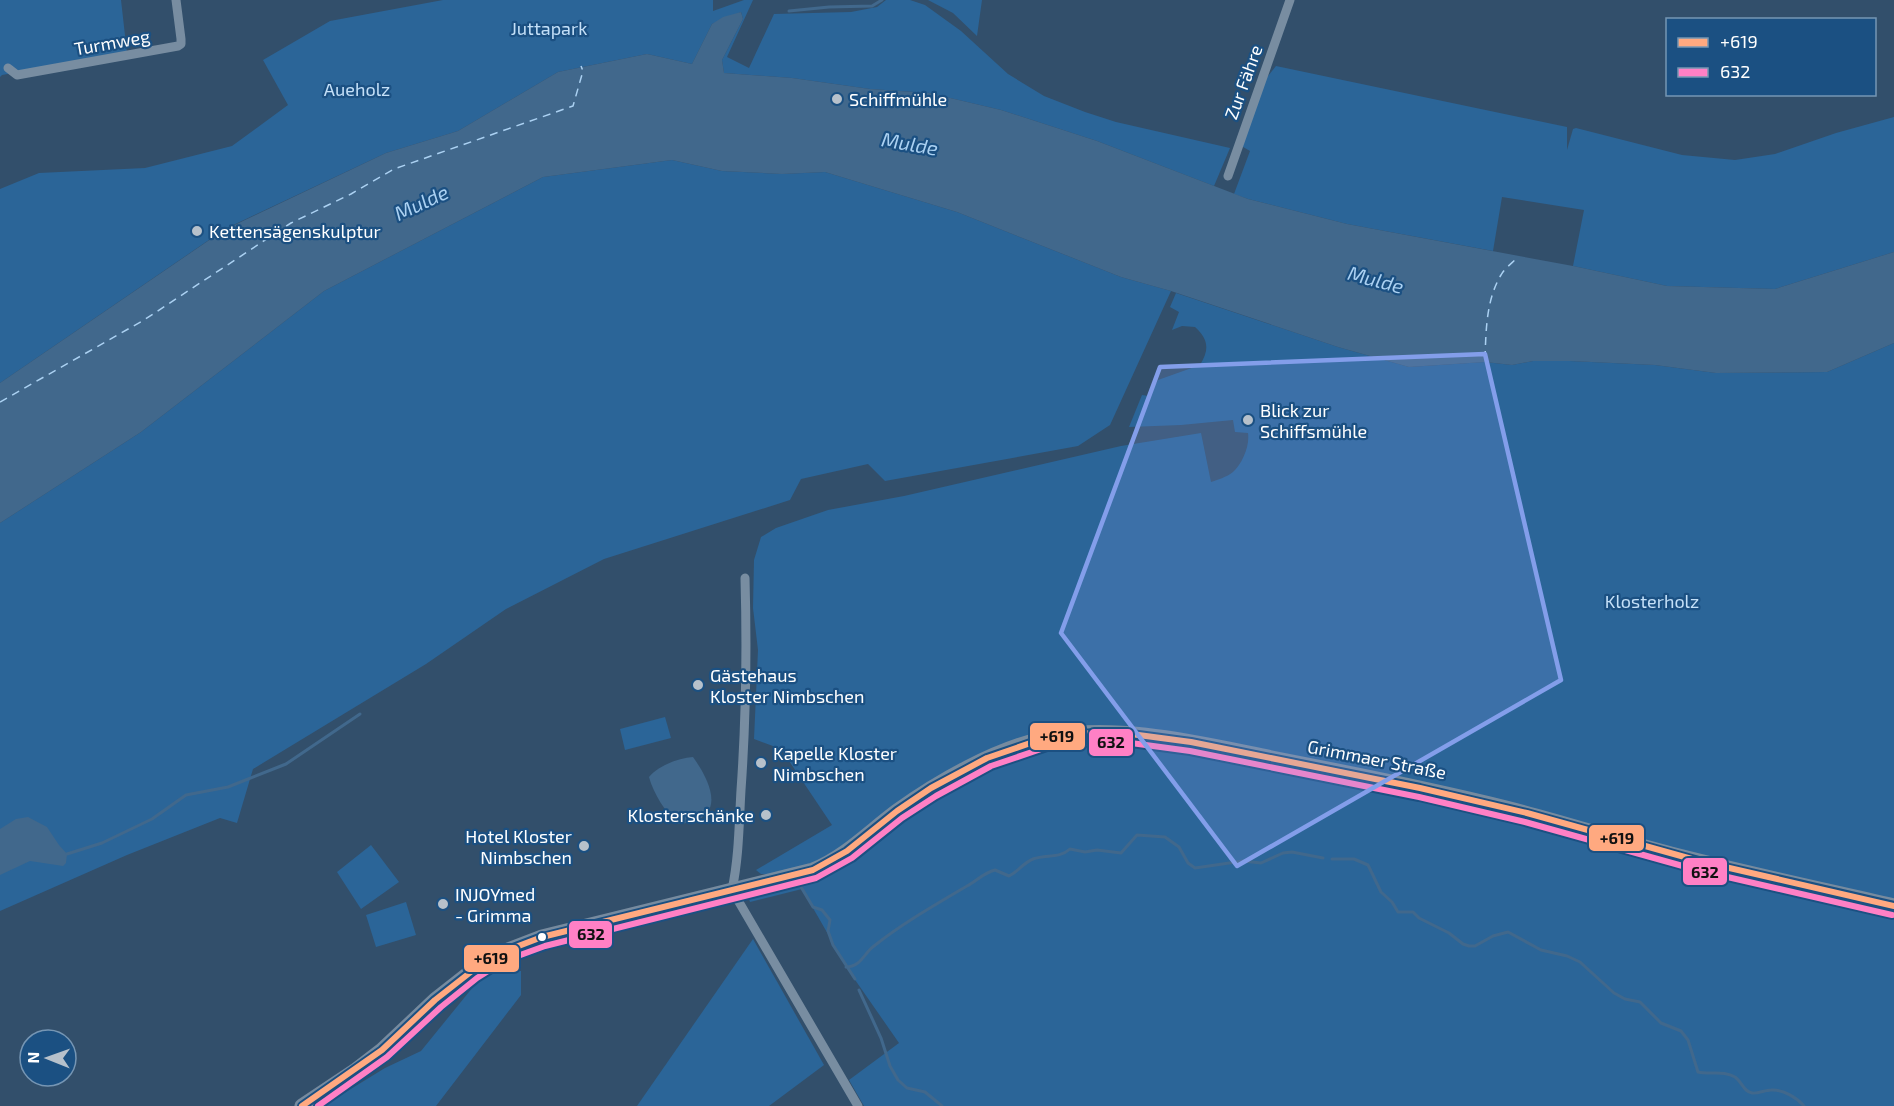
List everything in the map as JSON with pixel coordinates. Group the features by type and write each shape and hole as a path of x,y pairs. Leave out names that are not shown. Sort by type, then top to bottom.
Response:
{"main road":[{"name":"Grimmaer Straße","path":"302,1106 382,1050 455,983 500,953 542,937 813,870 834,859 925,792 997,754 1045,738 1075,733 1112,733 1229,750 1438,791 1674,855 1894,906"}],"street":[{"name":"Turmweg","path":"8,68 17,75 178,46 181,44 181,39 176,0"},
{"name":"Zur Fähre","path":"1228,176 1290,0"},
{"path":"745,578 747,644 745,728 738,851 732,890 858,1106"}],"highlighted area":[{"path":"1485,354 1561,680 1237,866 1061,633 1160,367"}],"green space":[{"path":"0,0 121,0 127,53 0,77"},
{"path":"443,0 713,0 713,11 744,0 753,0 727,57 749,68 774,14 851,12 877,7 886,0 910,0 925,5 961,31 1008,74 1044,96 1116,122 1230,148 1214,186 1097,141 1001,110 929,93 724,73 722,60 743,19 741,12 712,24 692,64 647,54 558,72 458,131 386,153 225,229 0,383 0,189 39,173 145,168 232,146 288,105 263,60 330,21"},
{"path":"928,0 982,0 977,36 953,13"},
{"path":"1276,66 1567,127 1567,150 1573,129 1576,128 1682,155 1735,160 1775,154 1836,133 1894,117 1894,252 1775,289 1667,286 1573,266 1584,210 1502,197 1493,251 1347,224 1248,199 1234,194 1250,151 1238,144 1257,90"},
{"path":"672,160 722,171 782,174 825,172 957,212 1121,277 1171,291 1110,425 1078,446 885,481 868,464 801,479 790,500 604,559 506,609 426,664 253,769 237,823 220,818 127,855 0,911 0,523 141,432 324,291 543,177"},
{"name":"Klosterholz","path":"1176,293 1338,347 1409,367 1485,362 1512,365 1533,361 1570,361 1655,365 1716,373 1827,372 1894,343 1894,901 1197,740 1027,738 832,855 782,874 761,874 756,870 832,825 781,749 754,739 758,650 753,608 754,560 761,537 776,528 828,510 904,496 1121,446 1201,433 1211,482 1228,475 1242,460 1247,449 1248,438 1248,433 1235,432 1233,420 1129,427 1142,395 1149,396 1158,380 1200,365 1205,354 1205,340 1195,327 1182,326 1172,330 1179,312 1170,307"},
{"path":"665,717 671,738 625,750 620,729"},
{"path":"1090,737 1166,744 1357,778 1894,911 1894,1106 864,1106 849,1080 899,1043 851,974 802,889 750,902 747,894 800,879 977,770 1031,747"},
{"path":"371,845 399,882 361,909 337,872"},
{"path":"406,902 416,935 376,947 366,915"},
{"path":"753,939 824,1065 769,1106 637,1106"},
{"path":"486,971 521,971 521,995 436,1106 323,1106 385,1068 421,1051"}],"water":[{"name":"Mulde","path":"741,12 743,19 722,60 724,73 929,93 1001,110 1097,141 1248,199 1347,224 1667,286 1775,289 1894,252 1894,343 1827,372 1716,373 1655,365 1570,361 1533,361 1512,365 1485,362 1409,367 1338,347 1171,291 1121,277 957,212 825,172 782,174 722,171 672,160 543,177 324,291 141,432 0,523 0,383 224,230 386,153 458,131 558,72 647,54 692,64 712,24 723,17"},
{"path":"693,757 710,790 710,809 704,816 694,821 678,824 660,802 649,777 669,763"},
{"path":"28,817 47,827 67,854 66,863 63,866 30,861 0,875 0,829 16,819"}],"waterway":[{"path":"789,11 872,6 882,0"},
{"path":"67,854 102,843 152,819 186,795 228,787 286,764 360,714"},
{"path":"846,967 855,965 874,946 908,922 987,873 995,870 1009,876 1033,859 1061,854 1070,849 1085,852 1097,850 1121,853 1137,835 1165,837 1179,847 1188,863 1195,868 1243,861 1261,863 1283,853 1292,852 1323,858"},
{"path":"1332,859 1354,859 1368,865 1381,892 1392,902 1398,912 1413,912 1419,918 1449,933 1463,944 1475,946 1493,936 1508,932 1541,950 1567,956 1580,962 1614,993 1625,999 1640,1002 1661,1023 1681,1031 1688,1040 1698,1072 1731,1075 1749,1092 1780,1091 1794,1097 1804,1106"},
{"path":"801,887 813,907 822,910 830,920 828,931 833,945 855,979"},
{"path":"859,990 898,1080 907,1088 925,1092 942,1106"}],"ferry route":[{"path":"0,402 144,320 291,223 351,194 394,169 573,106 583,71 581,66"},
{"path":"1485,359 1492,295 1502,273 1517,258"}],"transit line":[{"name":"+619","path":"302,1106 382,1050 435,1000 472,971 500,953 542,937 813,870 847,851 897,811 931,788 987,758 1045,738 1073,734 1131,734 1191,742 1420,788 1527,813 1699,861 1894,906"},
{"name":"632","path":"318,1106 387,1057 441,1007 477,978 504,961 545,946 816,878 852,858 902,818 936,796 991,766 1047,747 1074,743 1131,743 1190,751 1419,797 1525,822 1697,870 1892,915"}],"place":[{"name":"Schiffmühle","path":"837,99"},
{"name":"Kettensägenskulptur","path":"197,231"},
{"name":"Blick zur Schiffsmühle","path":"1248,420"},
{"name":"Gästehaus Kloster Nimbschen","path":"698,685"},
{"name":"Kapelle Kloster Nimbschen","path":"761,763"},
{"name":"Klosterschänke","path":"766,815"},
{"name":"Hotel Kloster Nimbschen","path":"584,846"},
{"name":"INJOYmed - Grimma","path":"443,904"}],"park label":[{"name":"Juttapark","path":"549,28"},
{"name":"Aueholz","path":"357,89"}]}
